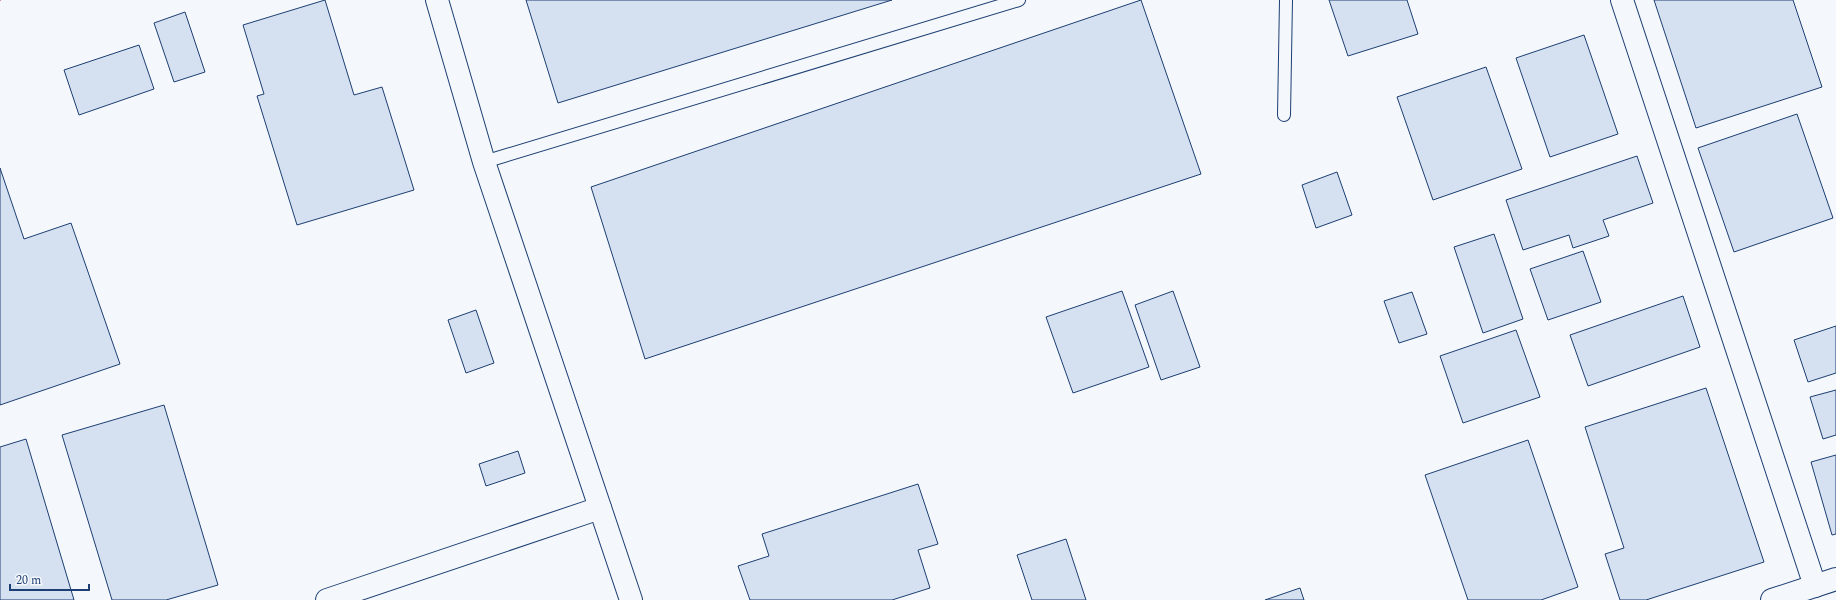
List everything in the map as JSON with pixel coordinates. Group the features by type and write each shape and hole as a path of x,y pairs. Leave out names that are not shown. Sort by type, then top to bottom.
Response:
{"street":[{"path":"437,0 484,162 631,600"},
{"path":"1622,0 1817,593"},
{"path":"327,600 600,508"},
{"path":"1772,600 1817,593 1836,579"}],"lane":[{"path":"484,162 1019,0"},
{"path":"1284,114 1286,0"}],"building":[{"path":"325,0 354,95 382,87 414,190 297,225 257,96 264,94 243,25"},
{"path":"526,0 892,0 558,103"},
{"path":"1141,0 1201,174 645,359 591,187"},
{"path":"1329,0 1407,0 1418,34 1348,56"},
{"path":"1654,0 1793,0 1822,87 1696,128"},
{"path":"185,12 205,72 174,82 154,23"},
{"path":"1584,35 1618,134 1550,157 1516,58"},
{"path":"139,45 154,89 79,115 64,70"},
{"path":"1486,67 1522,169 1433,200 1397,97"},
{"path":"1797,114 1833,218 1734,252 1698,148"},
{"path":"1637,156 1653,203 1603,220 1609,236 1573,248 1569,235 1523,250 1506,200"},
{"path":"0,168 24,239 71,223 120,364 0,405"},
{"path":"1337,172 1352,215 1316,228 1302,185"},
{"path":"1494,234 1523,319 1483,333 1454,247"},
{"path":"1583,251 1601,302 1548,320 1530,269"},
{"path":"1122,291 1149,367 1073,393 1046,317"},
{"path":"1173,291 1200,367 1161,380 1135,305"},
{"path":"1412,292 1427,334 1399,343 1384,301"},
{"path":"1683,296 1700,347 1588,386 1570,335"},
{"path":"476,310 494,363 466,373 448,320"},
{"path":"1836,326 1836,373 1808,382 1794,340"},
{"path":"1516,330 1540,397 1463,423 1440,356"},
{"path":"1706,388 1764,562 1646,600 1620,600 1605,554 1624,548 1585,427"},
{"path":"1836,390 1836,435 1823,439 1810,397"},
{"path":"164,405 218,585 166,600 112,600 62,435"},
{"path":"26,439 74,600 0,600 0,447"},
{"path":"1528,440 1578,587 1541,600 1468,600 1425,475"},
{"path":"518,451 525,473 486,486 479,464"},
{"path":"1836,455 1836,534 1832,535 1811,462"},
{"path":"918,484 938,544 918,550 930,588 892,600 750,600 738,566 769,556 762,534"},
{"path":"1066,539 1086,600 1032,600 1017,555"},
{"path":"1300,588 1304,600 1265,600"}]}
